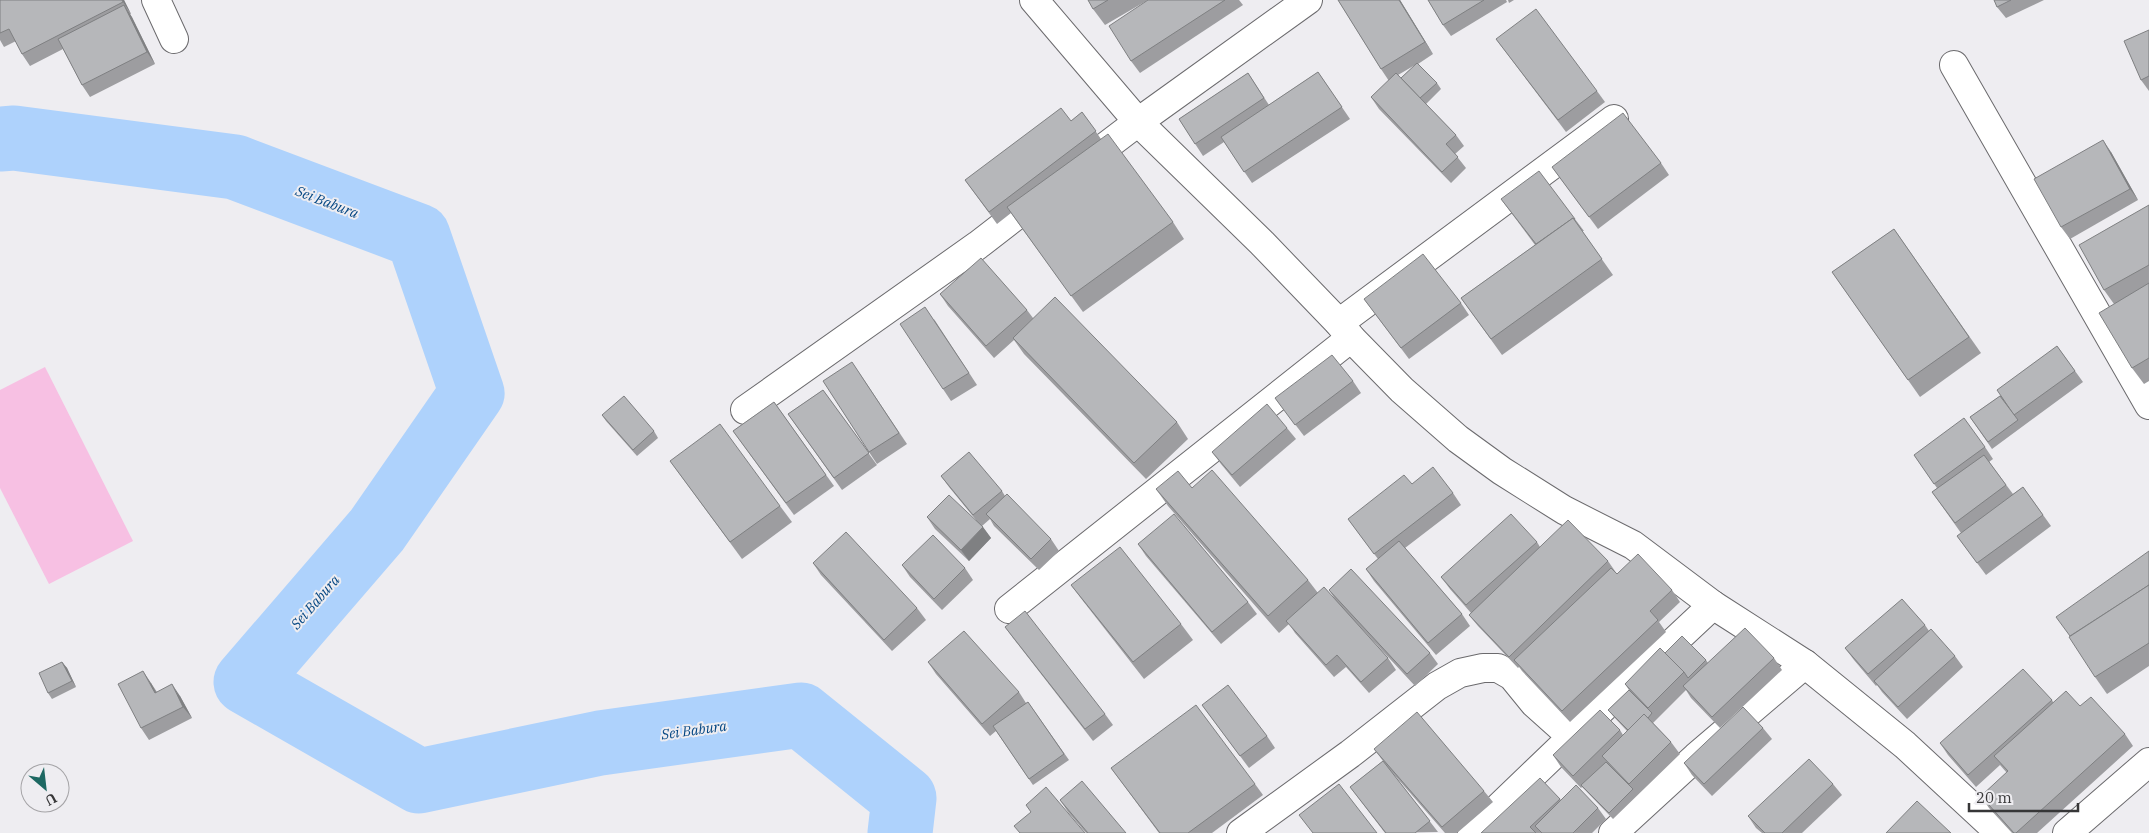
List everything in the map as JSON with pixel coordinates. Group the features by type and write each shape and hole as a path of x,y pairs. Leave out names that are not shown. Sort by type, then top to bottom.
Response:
{"street":[{"path":"156,0 174,39"},
{"path":"1034,0 1138,122 1262,243 1402,390 1466,444 1502,471 1564,510 1633,545 1712,605 1805,664 1905,745 2000,833"},
{"path":"745,410 978,244 1138,122 1308,0"},
{"path":"1954,66 2149,405"},
{"path":"1009,609 1345,331 1614,119"},
{"path":"1472,833 1712,605"},
{"path":"1613,833 1696,757 1805,664"},
{"path":"1241,833 1350,754 1438,686 1460,673 1483,668 1498,668 1512,676 1534,703 1572,737"},
{"path":"2067,833 2149,762"}],"shaded area":[{"path":"45,367 133,541 49,584 0,488 0,390"}],"building":[{"path":"0,0 122,0 123,2 22,54 9,29 0,33"},
{"path":"1088,0 1108,0 1093,9"},
{"path":"1148,0 1225,0 1131,61 1109,26"},
{"path":"1338,0 1399,0 1425,42 1381,69"},
{"path":"1428,0 1484,0 1443,25"},
{"path":"1994,0 2011,0 1997,7"},
{"path":"124,5 147,52 82,85 58,39"},
{"path":"1536,9 1597,91 1558,120 1496,39"},
{"path":"2149,30 2149,76 2141,80 2124,41"},
{"path":"1417,63 1437,83 1420,98 1401,78"},
{"path":"1318,72 1342,107 1244,172 1221,137"},
{"path":"1248,73 1264,98 1195,144 1179,119"},
{"path":"1396,73 1456,135 1446,144 1458,157 1442,172 1371,97"},
{"path":"1061,108 1071,121 1082,112 1096,131 989,212 965,180"},
{"path":"1623,113 1661,163 1589,217 1552,167"},
{"path":"1108,134 1173,222 1071,296 1007,207"},
{"path":"2103,140 2130,189 2061,227 2034,179"},
{"path":"1539,171 1575,219 1573,218 1536,244 1501,199"},
{"path":"2149,205 2149,265 2104,290 2079,245"},
{"path":"1573,218 1602,259 1491,339 1461,298"},
{"path":"1894,229 1969,337 1908,380 1832,272"},
{"path":"1423,254 1461,303 1401,348 1364,299"},
{"path":"981,258 1027,310 986,346 940,294"},
{"path":"2149,283 2149,358 2132,368 2099,313"},
{"path":"1055,297 1177,422 1134,463 1013,338"},
{"path":"925,307 969,373 943,389 900,324"},
{"path":"2057,346 2075,371 2014,415 1997,390"},
{"path":"1332,355 1353,381 1295,425 1275,398"},
{"path":"852,362 899,433 869,452 823,381"},
{"path":"823,390 869,453 834,478 788,414"},
{"path":"624,396 654,431 633,450 602,415"},
{"path":"2000,396 2018,420 1988,442 1970,417"},
{"path":"774,402 826,475 786,503 733,431"},
{"path":"1267,404 1287,428 1232,475 1212,452"},
{"path":"1964,418 1985,447 1934,484 1914,455"},
{"path":"720,424 780,506 730,542 670,461"},
{"path":"969,452 1002,491 973,515 941,476"},
{"path":"1984,455 2006,485 1955,523 1932,492"},
{"path":"1433,467 1453,493 1374,554 1348,519 1404,475 1412,484"},
{"path":"1212,470 1308,580 1268,616 1156,489 1178,471 1192,488"},
{"path":"2023,487 2043,515 1977,563 1957,536"},
{"path":"1007,494 1051,539 1031,559 986,514"},
{"path":"949,495 983,527 961,550 927,517"},
{"path":"1174,514 1248,602 1212,632 1138,544"},
{"path":"1511,514 1537,542 1466,605 1441,577"},
{"path":"1568,520 1608,561 1509,657 1469,615"},
{"path":"846,532 917,608 884,640 813,563"},
{"path":"933,535 965,568 934,599 902,565"},
{"path":"1399,541 1462,614 1428,643 1366,569"},
{"path":"1120,547 1181,624 1133,662 1071,585"},
{"path":"2149,551 2149,585 2070,636 2056,617"},
{"path":"1638,554 1672,590 1650,611 1658,620 1562,711 1514,660 1611,568 1617,574"},
{"path":"1351,569 1430,653 1407,674 1329,590"},
{"path":"2149,585 2149,643 2095,677 2069,637"},
{"path":"1324,587 1388,658 1361,682 1337,655 1326,665 1286,621"},
{"path":"1902,599 1925,625 1868,674 1845,648"},
{"path":"1025,611 1105,714 1085,729 1005,627"},
{"path":"1745,628 1774,658 1712,717 1683,686"},
{"path":"1931,629 1955,656 1898,707 1874,681"},
{"path":"964,631 1019,692 982,724 928,662"},
{"path":"1682,636 1706,660 1688,678 1665,653"},
{"path":"1660,648 1684,672 1648,708 1625,684"},
{"path":"62,662 72,681 48,693 39,673"},
{"path":"2023,669 2052,700 1968,775 1940,743"},
{"path":"143,671 155,693 172,684 183,707 141,728 118,684"},
{"path":"1228,685 1267,736 1240,756 1202,705"},
{"path":"1629,690 1652,713 1648,718 1644,714 1628,730 1608,710"},
{"path":"2066,691 2080,706 2091,697 2125,734 2014,833 1981,796 2008,771 1994,756"},
{"path":"1028,702 1064,754 1029,779 993,726"},
{"path":"1196,705 1255,784 1188,833 1160,833 1111,768"},
{"path":"1743,707 1763,728 1704,784 1684,763"},
{"path":"1600,710 1620,730 1573,776 1553,755"},
{"path":"1417,712 1484,791 1442,827 1374,749"},
{"path":"1644,714 1671,742 1629,784 1602,756"},
{"path":"1809,759 1833,784 1782,833 1765,833 1748,816"},
{"path":"1383,761 1430,821 1415,833 1386,833 1350,787"},
{"path":"1606,762 1633,789 1609,813 1581,785"},
{"path":"1540,778 1560,799 1530,827 1536,833 1481,833"},
{"path":"1082,781 1126,833 1088,833 1060,800"},
{"path":"1339,784 1377,833 1313,833 1299,815"},
{"path":"1576,785 1598,808 1573,833 1542,833 1535,826"},
{"path":"1046,787 1085,833 1020,833 1014,826 1031,812 1026,805"},
{"path":"1917,801 1951,833 1886,833"}],"waterway":[{"name":"Sei Babura","path":"0,139 14,138 235,167 418,236 472,393 377,530 246,682 419,781 600,743 801,715 904,798 900,833"}]}
